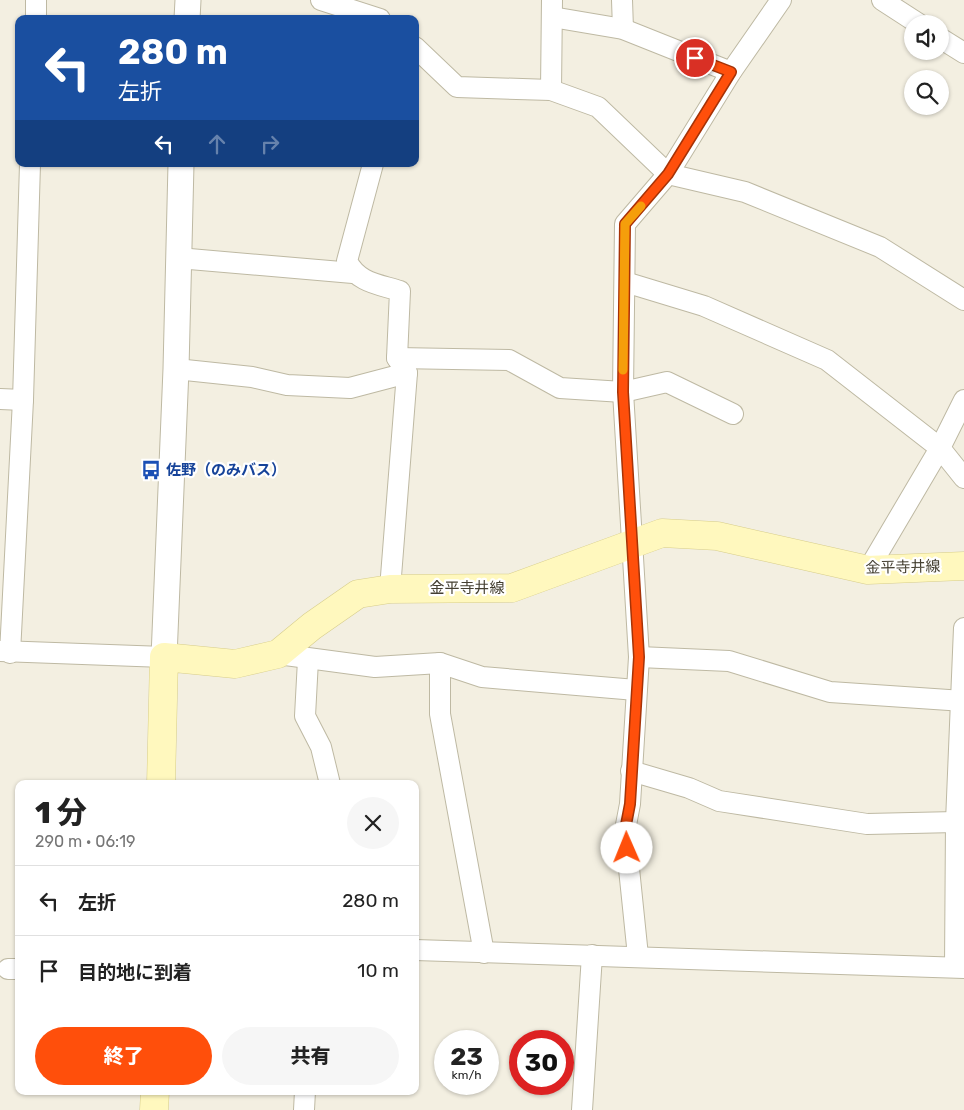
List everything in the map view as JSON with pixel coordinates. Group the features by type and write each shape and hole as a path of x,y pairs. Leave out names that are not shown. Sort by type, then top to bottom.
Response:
{"main road":[{"name":"金平寺井線","path":"164,658 235,664 278,654 312,626 358,594 390,589 512,588 631,546 662,533 718,536 868,570 964,566"},
{"path":"161,780 164,658"},
{"path":"154,1110 155,1095"}],"street":[{"path":"36,0 36,15"},
{"path":"187,15 188,0"},
{"path":"321,0 368,15"},
{"path":"622,0 623,29"},
{"path":"638,956 625,830 630,804 639,657 623,392 625,224 668,174 731,72 781,0"},
{"path":"882,0 905,15"},
{"path":"550,90 552,9 623,29 731,72"},
{"path":"949,44 964,53"},
{"path":"419,53 457,87 550,90 598,107 668,174 746,192 880,247 964,300"},
{"path":"30,167 23,400 5,652 164,658 176,369 181,167"},
{"path":"354,273 347,261 372,167"},
{"path":"178,258 354,273 369,282 400,291 402,366 390,589"},
{"path":"625,282 704,306 827,360 940,448 964,478"},
{"path":"176,369 252,377 287,385 350,388 402,366 509,360 560,388 623,392 667,382 733,414"},
{"path":"0,399 23,400"},
{"path":"868,570 940,448 964,400"},
{"path":"419,950 592,954 959,967 956,822 964,628"},
{"path":"278,654 308,660 374,667 440,663 482,676 636,690"},
{"path":"639,657 729,661 830,692 962,701"},
{"path":"308,660 305,716 321,747 329,780"},
{"path":"440,663 440,714 484,953"},
{"path":"631,771 689,788 719,801 857,823 956,822"},
{"path":"582,1110 592,954"},
{"path":"304,1110 305,1095"}],"slow traffic":[{"path":"623,370 625,224 641,206"}],"place":[{"name":"佐野（のみバス）","path":"151,470"}],"route":[{"path":"627,848 625,830 630,804 639,657 623,392 625,224 668,174 731,72 695,58"}]}
